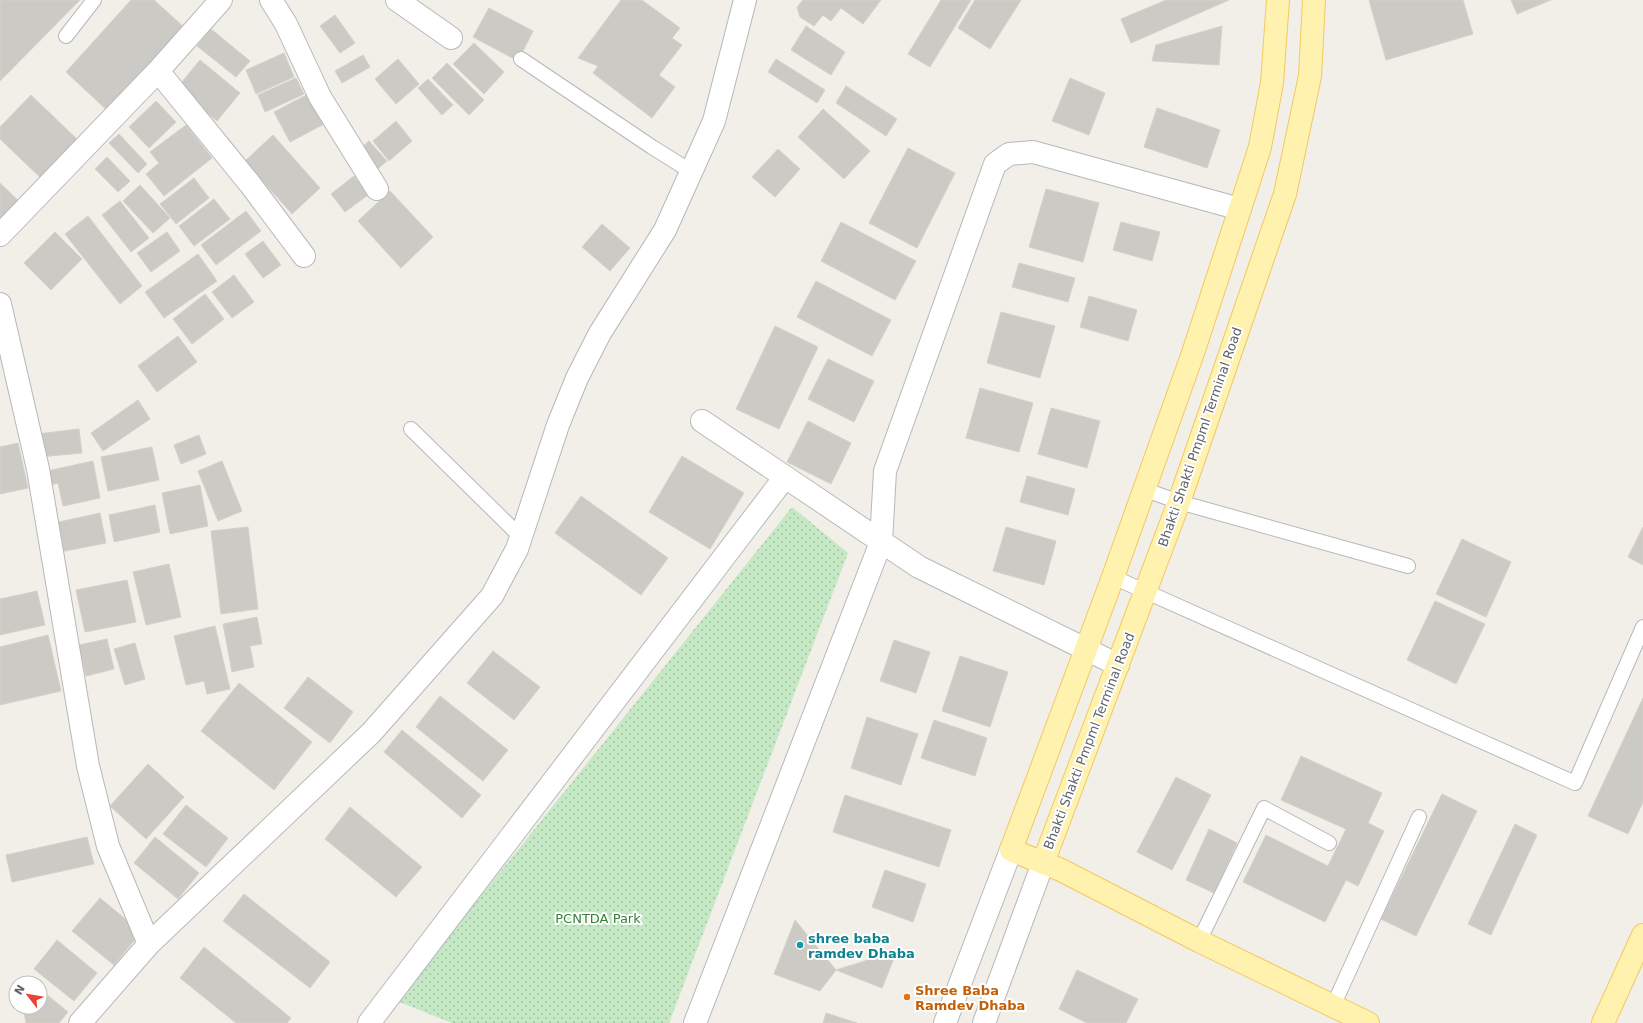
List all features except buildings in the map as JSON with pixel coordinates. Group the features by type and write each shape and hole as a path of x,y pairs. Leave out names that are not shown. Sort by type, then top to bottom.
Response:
{"main road":[{"path":"1278,0 1272,84 1260,147 1193,353 1143,489 1113,577 1011,850 1061,870 1199,941 1368,1023"},
{"name":"Bhakti Shakti Pmpml Terminal Road","path":"1043,863 1179,502 1285,194 1310,76 1314,0"},
{"path":"1603,1023 1643,935"}],"street":[{"path":"0,235 158,71 222,0"},
{"path":"271,0 286,24 320,96 377,189"},
{"path":"397,0 451,38"},
{"path":"80,1023 149,944 371,733 492,596 517,549 558,425 577,378 600,333 665,230 714,121 746,0"},
{"path":"158,71 250,184 304,256"},
{"path":"695,1023 881,542 885,471 994,164 1009,154 1033,152 1240,209"},
{"path":"0,304 38,469 88,766 108,846 149,944"},
{"path":"702,421 919,567 1118,665"},
{"path":"369,1023 785,477"},
{"path":"945,1023 1011,850"},
{"path":"984,1023 1043,863"}],"lane":[{"path":"66,36 94,0"},
{"path":"521,58 652,147 692,172"},
{"path":"410,429 521,537"},
{"path":"1143,489 1179,502 1408,566"},
{"path":"1113,577 1575,783 1643,627"},
{"path":"1199,941 1264,808 1329,843"},
{"path":"1333,1006 1419,817"}],"green space":[{"name":"PCNTDA Park","path":"792,507 848,553 669,1023 452,1023 397,1001"}],"place":[{"name":"shree baba ramdev Dhaba","path":"800,945"},
{"name":"Shree Baba Ramdev Dhaba","path":"907,997"}]}
